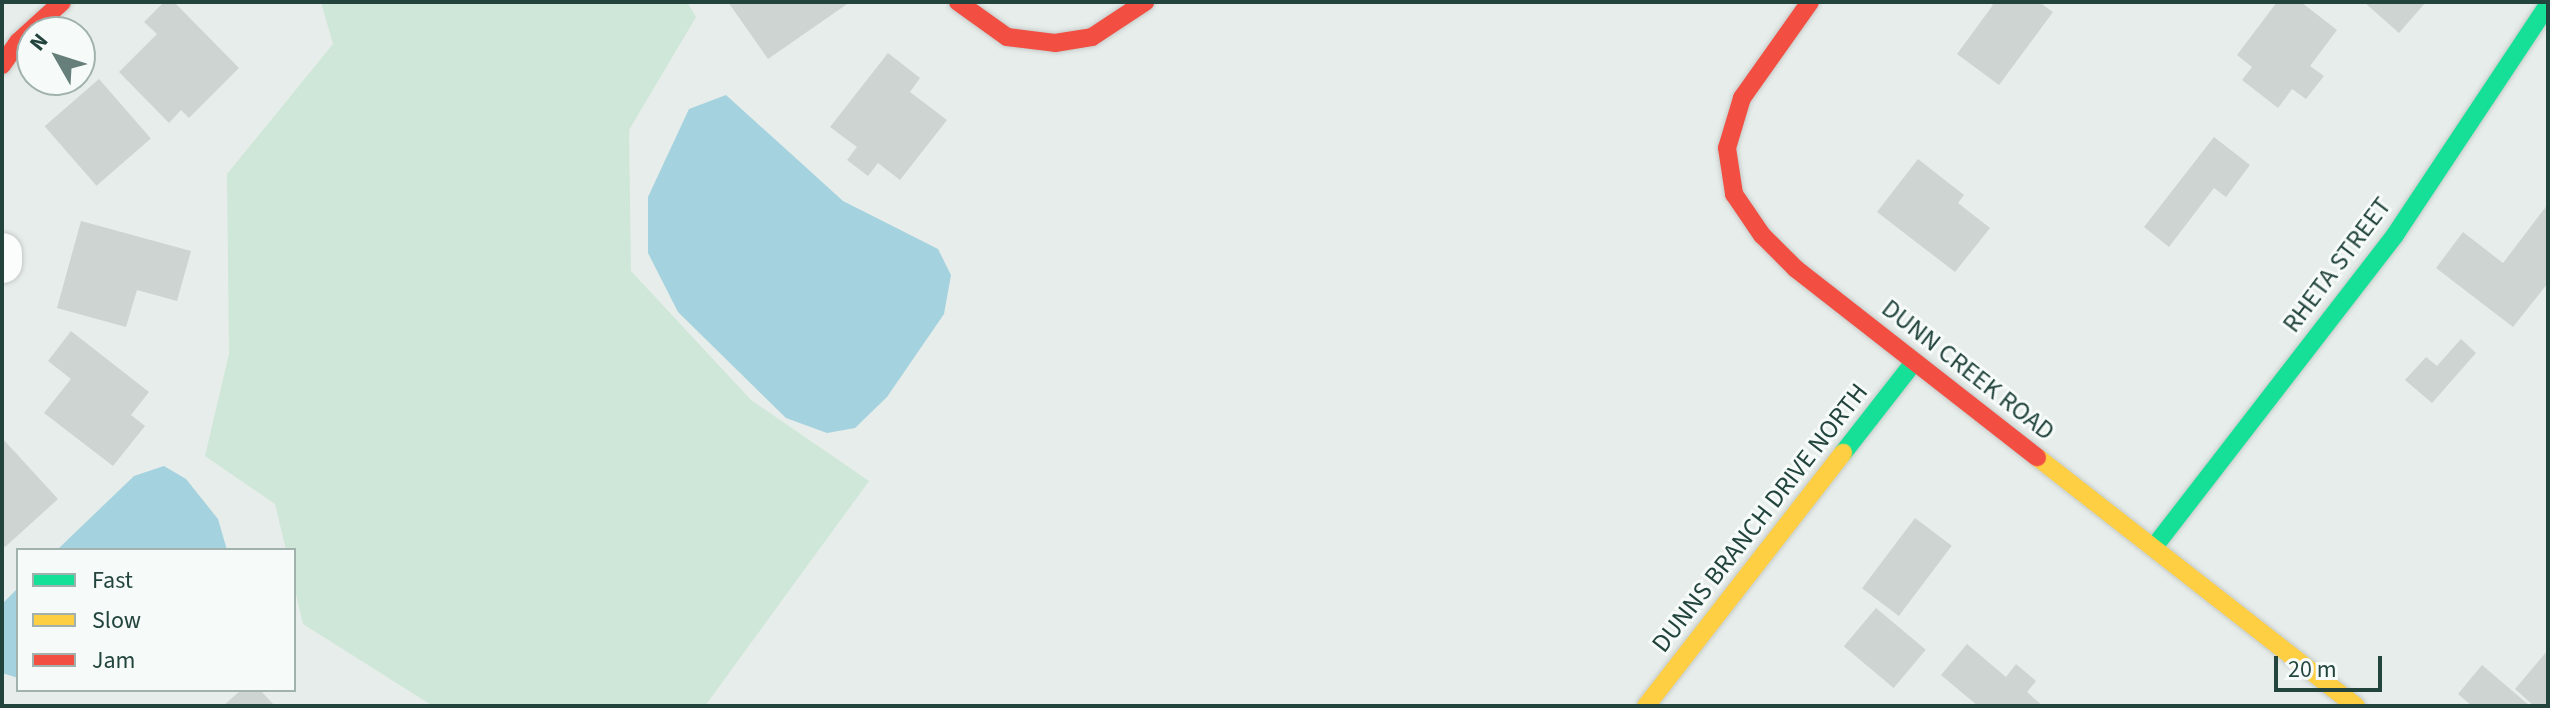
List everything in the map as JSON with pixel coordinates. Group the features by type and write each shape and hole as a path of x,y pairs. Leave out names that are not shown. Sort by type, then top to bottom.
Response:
{"street":[{"path":"2,65 19,41 62,2"},
{"path":"958,2 1007,37 1055,43 1092,37 1145,2"},
{"name":"DUNN CREEK ROAD","path":"1810,2 1742,98 1727,148 1734,194 1762,235 1796,269 2356,706"},
{"name":"RHETA STREET","path":"2154,547 2395,235 2548,5"},
{"path":"2,253 2,263"},
{"name":"DUNNS BRANCH DRIVE NORTH","path":"1646,706 1914,362"}],"green space":[{"path":"321,2 687,2 696,17 629,130 631,271 751,400 869,481 705,706 433,706 303,624 296,594 296,548 286,548 275,504 205,456 229,354 227,174 333,44"}],"water":[{"path":"726,95 843,201 938,249 951,275 944,314 887,397 855,428 827,433 786,418 678,312 648,253 648,197 689,109"},
{"path":"164,466 186,479 218,519 226,548 59,548 134,476"},
{"path":"16,590 16,677 2,673 2,604"}],"building":[{"path":"164,2 174,2 239,68 189,118 181,110 169,123 119,72 157,34 144,22"},
{"path":"728,2 850,2 768,59"},
{"path":"1988,2 2039,2 2053,12 1999,85 1957,54 1993,5"},
{"path":"2277,2 2301,2 2337,30 2310,66 2324,76 2306,99 2292,89 2278,108 2242,80 2252,67 2237,55"},
{"path":"2364,2 2426,2 2399,33"},
{"path":"888,53 920,78 910,92 947,120 900,180 878,163 868,176 847,160 857,147 830,127"},
{"path":"99,79 151,139 96,186 45,126 79,96 96,96 96,82"},
{"path":"2214,137 2250,165 2226,197 2214,188 2169,247 2144,227"},
{"path":"1918,159 1964,195 1958,203 1990,228 1955,272 1877,212"},
{"path":"2548,204 2548,283 2513,327 2436,268 2463,232 2503,263"},
{"path":"81,221 191,251 177,301 137,290 126,327 57,308"},
{"path":"71,331 149,392 131,415 145,426 113,466 44,413 71,379 48,361"},
{"path":"2461,339 2476,353 2432,403 2405,380 2426,357 2437,366"},
{"path":"2,438 58,499 5,547 2,543"},
{"path":"1915,518 1952,546 1899,616 1862,588"},
{"path":"1876,608 1926,650 1894,688 1844,646"},
{"path":"1967,644 2006,677 2016,664 2036,681 2027,692 2043,706 1978,706 1941,675"},
{"path":"2548,650 2548,706 2534,706 2515,689"},
{"path":"2482,665 2530,706 2472,706 2458,694"},
{"path":"239,692 262,692 275,706 223,706"}],"traffic: fast":[{"path":"2154,547 2395,235 2548,5"},
{"path":"1843,453 1914,362"}],"traffic: slow":[{"path":"1646,706 1843,453"},
{"path":"2037,457 2356,706"}],"traffic: jam":[{"path":"2,65 19,41 62,2"},
{"path":"958,2 1007,37 1055,43 1092,37 1145,2"},
{"path":"1810,2 1742,98 1727,148 1734,194 1762,235 1796,269 2037,457"}]}
